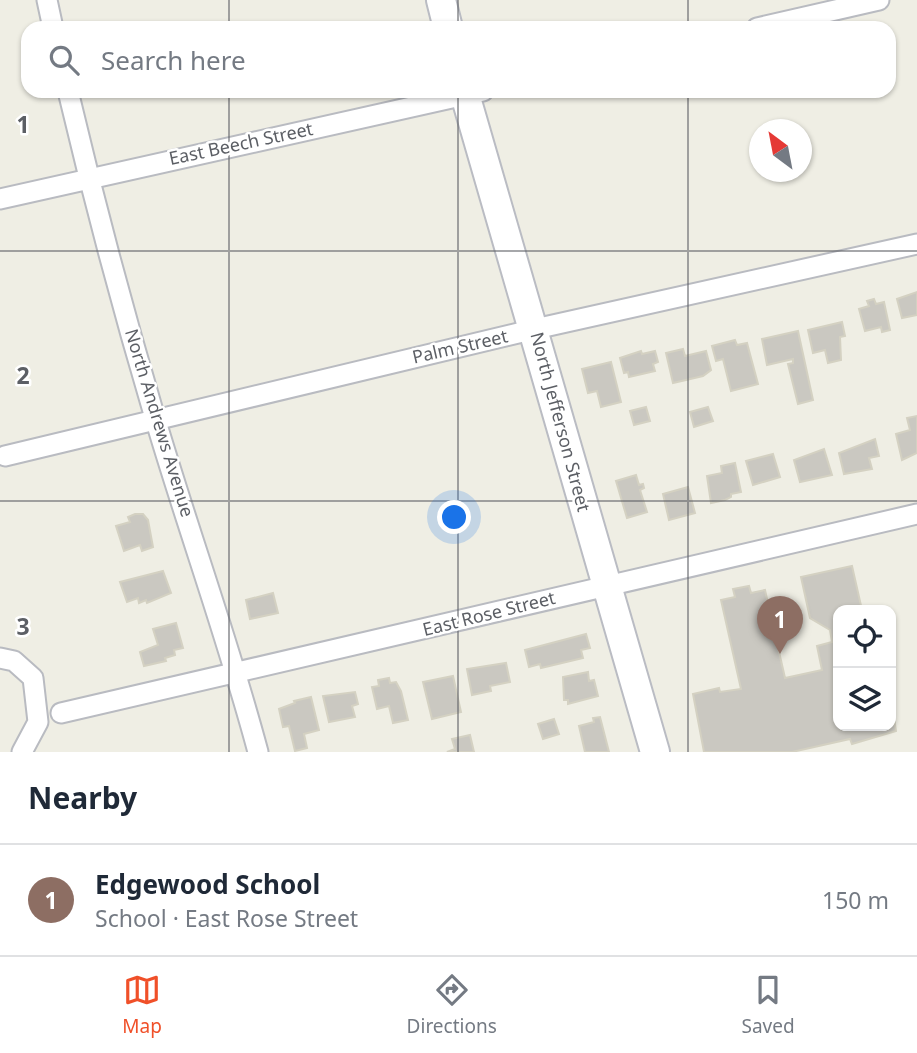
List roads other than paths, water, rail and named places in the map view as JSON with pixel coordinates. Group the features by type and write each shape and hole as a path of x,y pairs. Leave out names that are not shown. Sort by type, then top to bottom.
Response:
{"street":[{"path":"47,0 52,21"},
{"path":"441,0 446,21"},
{"path":"788,21 879,0"},
{"name":"North Andrews Avenue","path":"70,98 88,178 155,418 237,674 258,752"},
{"name":"East Beech Street","path":"0,199 444,98"},
{"name":"North Jefferson Street","path":"473,98 605,586 655,752"},
{"name":"Palm Street","path":"5,456 535,329 917,244"},
{"name":"East Rose Street","path":"61,713 917,514"},
{"path":"0,658 14,661 33,678 38,722 22,752"}],"place":[{"name":"Edgewood School","path":"780,654"}]}
